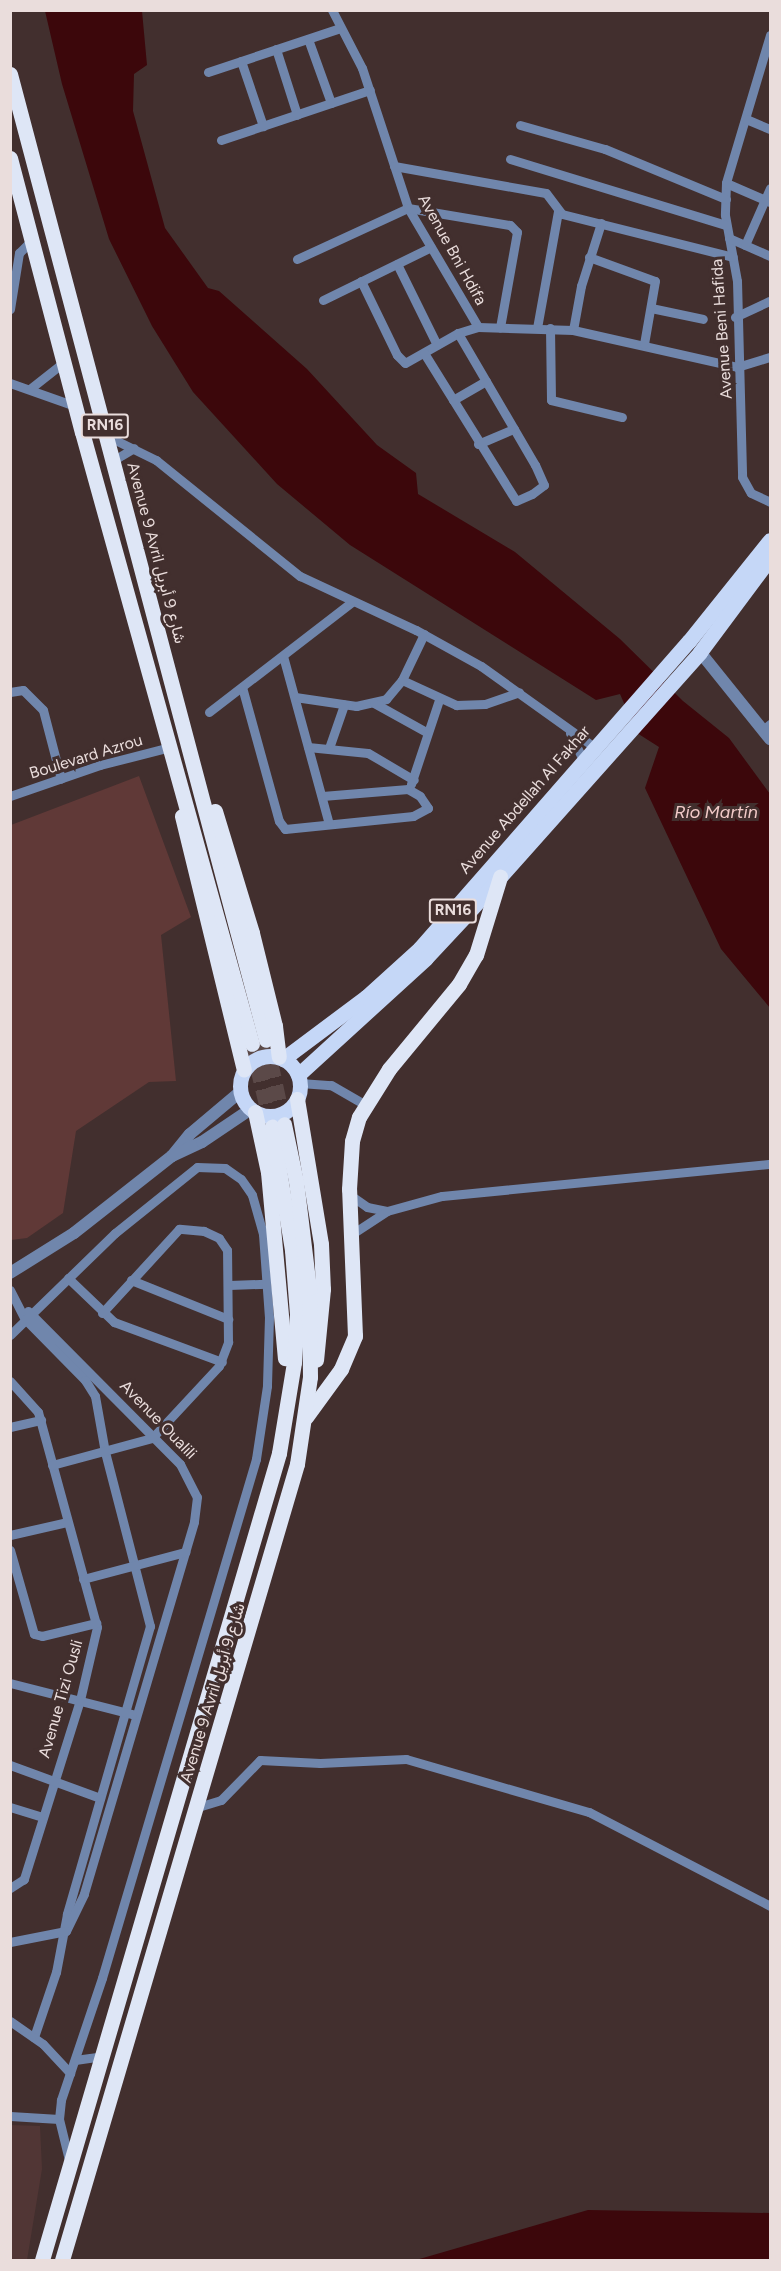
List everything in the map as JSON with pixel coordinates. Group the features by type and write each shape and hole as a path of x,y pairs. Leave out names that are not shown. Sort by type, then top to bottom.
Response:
{"highway":[{"name":"Avenue 9 Avril شارع 9 أبريل","path":"10,74 199,777 259,1042 170,747 75,406 10,158"},
{"name":"RN16","path":"199,777 215,808 234,868 275,1026 281,1058"},
{"name":"RN16","path":"182,786 187,846 244,1070"},
{"path":"306,1417 351,1352 356,1317 350,1195 352,1141 364,1104 459,984 476,955 500,877"},
{"path":"297,1099 318,1220 323,1289 320,1340 310,1377"},
{"path":"253,1110 268,1172 277,1242 288,1400"},
{"name":"Avenue 9 Avril شارع 9 أبريل","path":"42,2260 268,1500 288,1400 296,1332 295,1284 278,1126 305,1240 310,1377 306,1417 289,1500 63,2260"}],"main road":[{"name":"Avenue Abdellah Al Fakhar","path":"299,1079 426,958 615,752 695,647 771,540"},
{"name":"Avenue Abdellah Al Fakhar","path":"281,1058 366,997 420,948 535,820 597,744 695,647 768,567"},
{"name":"RN16","path":"240,1092 244,1070 261,1057 281,1058"},
{"path":"240,1092 253,1110 276,1115 289,1109 297,1099 299,1079 281,1058"}],"street":[{"name":"Avenue Bni Hdifa","path":"332,10 370,90 408,208 478,327 573,330 644,344 737,367"},
{"path":"208,72 340,28"},
{"name":"Avenue Beni Hafida","path":"771,34 726,183 726,225 733,257 737,367 743,417 743,484 756,497 771,502"},
{"path":"309,39 331,103"},
{"path":"276,49 297,115"},
{"path":"242,61 263,126"},
{"path":"221,140 370,90"},
{"path":"746,119 771,129"},
{"path":"520,124 605,149 726,199"},
{"path":"510,159 726,225"},
{"path":"394,166 546,193 558,211 670,244 733,257"},
{"path":"726,183 768,201"},
{"path":"745,245 768,201 771,188"},
{"path":"297,259 408,208 510,225 516,229 500,327"},
{"path":"537,328 558,211"},
{"path":"573,330 589,257 601,223"},
{"path":"729,237 771,256"},
{"path":"10,309 19,254 32,240"},
{"path":"322,300 431,247"},
{"path":"589,257 654,279 644,344"},
{"path":"397,264 437,345"},
{"path":"361,281 399,359 408,362 458,333 478,327"},
{"path":"735,317 771,301"},
{"path":"651,308 703,320"},
{"path":"550,328 551,400 622,417"},
{"path":"424,353 478,444 516,501 544,485 458,333"},
{"path":"737,367 771,357"},
{"path":"31,388 64,362"},
{"path":"453,400 486,381"},
{"path":"10,383 31,388 75,406"},
{"path":"478,444 514,429"},
{"path":"107,436 156,460 276,559 352,602 424,634 519,692 570,732 597,744"},
{"path":"114,460 134,448"},
{"path":"209,712 352,602"},
{"path":"295,697 345,705 374,703 386,699 402,680 424,634"},
{"path":"695,647 768,731"},
{"path":"283,656 329,824"},
{"path":"402,680 439,700 471,706 519,692"},
{"path":"242,687 282,825 291,829 424,813 426,802 382,758 329,748 308,747"},
{"path":"10,692 23,690 43,710 61,779"},
{"path":"411,785 426,732 439,700"},
{"path":"374,703 426,732"},
{"path":"329,748 345,705"},
{"path":"570,732 583,760"},
{"name":"Boulevard Azrou","path":"10,796 170,747"},
{"path":"322,796 411,785"},
{"path":"299,1079 331,1085 364,1104"},
{"path":"10,1273 74,1233 172,1156 190,1134 240,1092"},
{"path":"172,1156 202,1142 253,1110"},
{"path":"10,1335 68,1278 171,1184 196,1167 213,1165 241,1179 252,1196 263,1234 267,1386 251,1481 70,2073 59,2119 70,2165"},
{"path":"352,1234 387,1211 459,1193 769,1165"},
{"path":"350,1195 366,1207 387,1211"},
{"path":"52,1465 152,1438 222,1362 227,1349 228,1319 228,1285 224,1245 204,1232 186,1227 179,1229 102,1313"},
{"path":"68,1278 102,1313 123,1327 222,1362"},
{"path":"130,1280 228,1319"},
{"path":"228,1285 266,1284"},
{"path":"10,1290 21,1309 29,1316"},
{"name":"Avenue Oualili","path":"29,1316 109,1391 152,1438 180,1464 195,1487 198,1505 84,1894 66,1931 34,2037"},
{"name":"Avenue Oualili","path":"29,1316 85,1380 95,1396"},
{"name":"Avenue Tizi Ousli","path":"10,1381 35,1406 41,1420 96,1623 80,1700 24,1879 10,1888"},
{"path":"109,1391 95,1396 105,1452 149,1619 163,1620"},
{"path":"10,1427 41,1420"},
{"path":"10,1535 67,1522"},
{"path":"10,1550 15,1593 29,1626 38,1636 96,1623"},
{"path":"83,1579 185,1552"},
{"name":"Avenue Oualili","path":"66,1931 67,1914 127,1713 149,1619"},
{"path":"10,1683 137,1714"},
{"path":"198,1807 221,1800 260,1760 320,1763 406,1759 589,1812 771,1906"},
{"path":"10,1765 100,1798"},
{"path":"10,1807 43,1817"},
{"path":"10,1942 66,1931"},
{"path":"10,2021 34,2037 70,2073"},
{"path":"75,2060 103,2056"},
{"path":"10,2116 59,2119"}],"shaded area":[{"path":"139,776 191,917 161,935 176,1081 149,1082 76,1131 63,1213 27,1238 11,1240 11,825"},
{"path":"11,2125 40,2126 42,2169 27,2260 11,2260"}],"water":[{"name":"Río Martín","path":"45,11 142,11 147,65 134,74 133,111 165,228 208,288 219,291 307,369 377,445 416,473 418,494 515,552 620,639 683,701 729,738 770,794 770,1008 721,949 645,788 659,747 637,733 620,694 596,700 350,545 277,484 193,392 152,326 109,239 62,84"},
{"path":"588,2210 770,2213 770,2260 416,2260"}],"tunnel":[{"path":"266,1040 284,1124"},
{"path":"252,1044 272,1127"}]}
